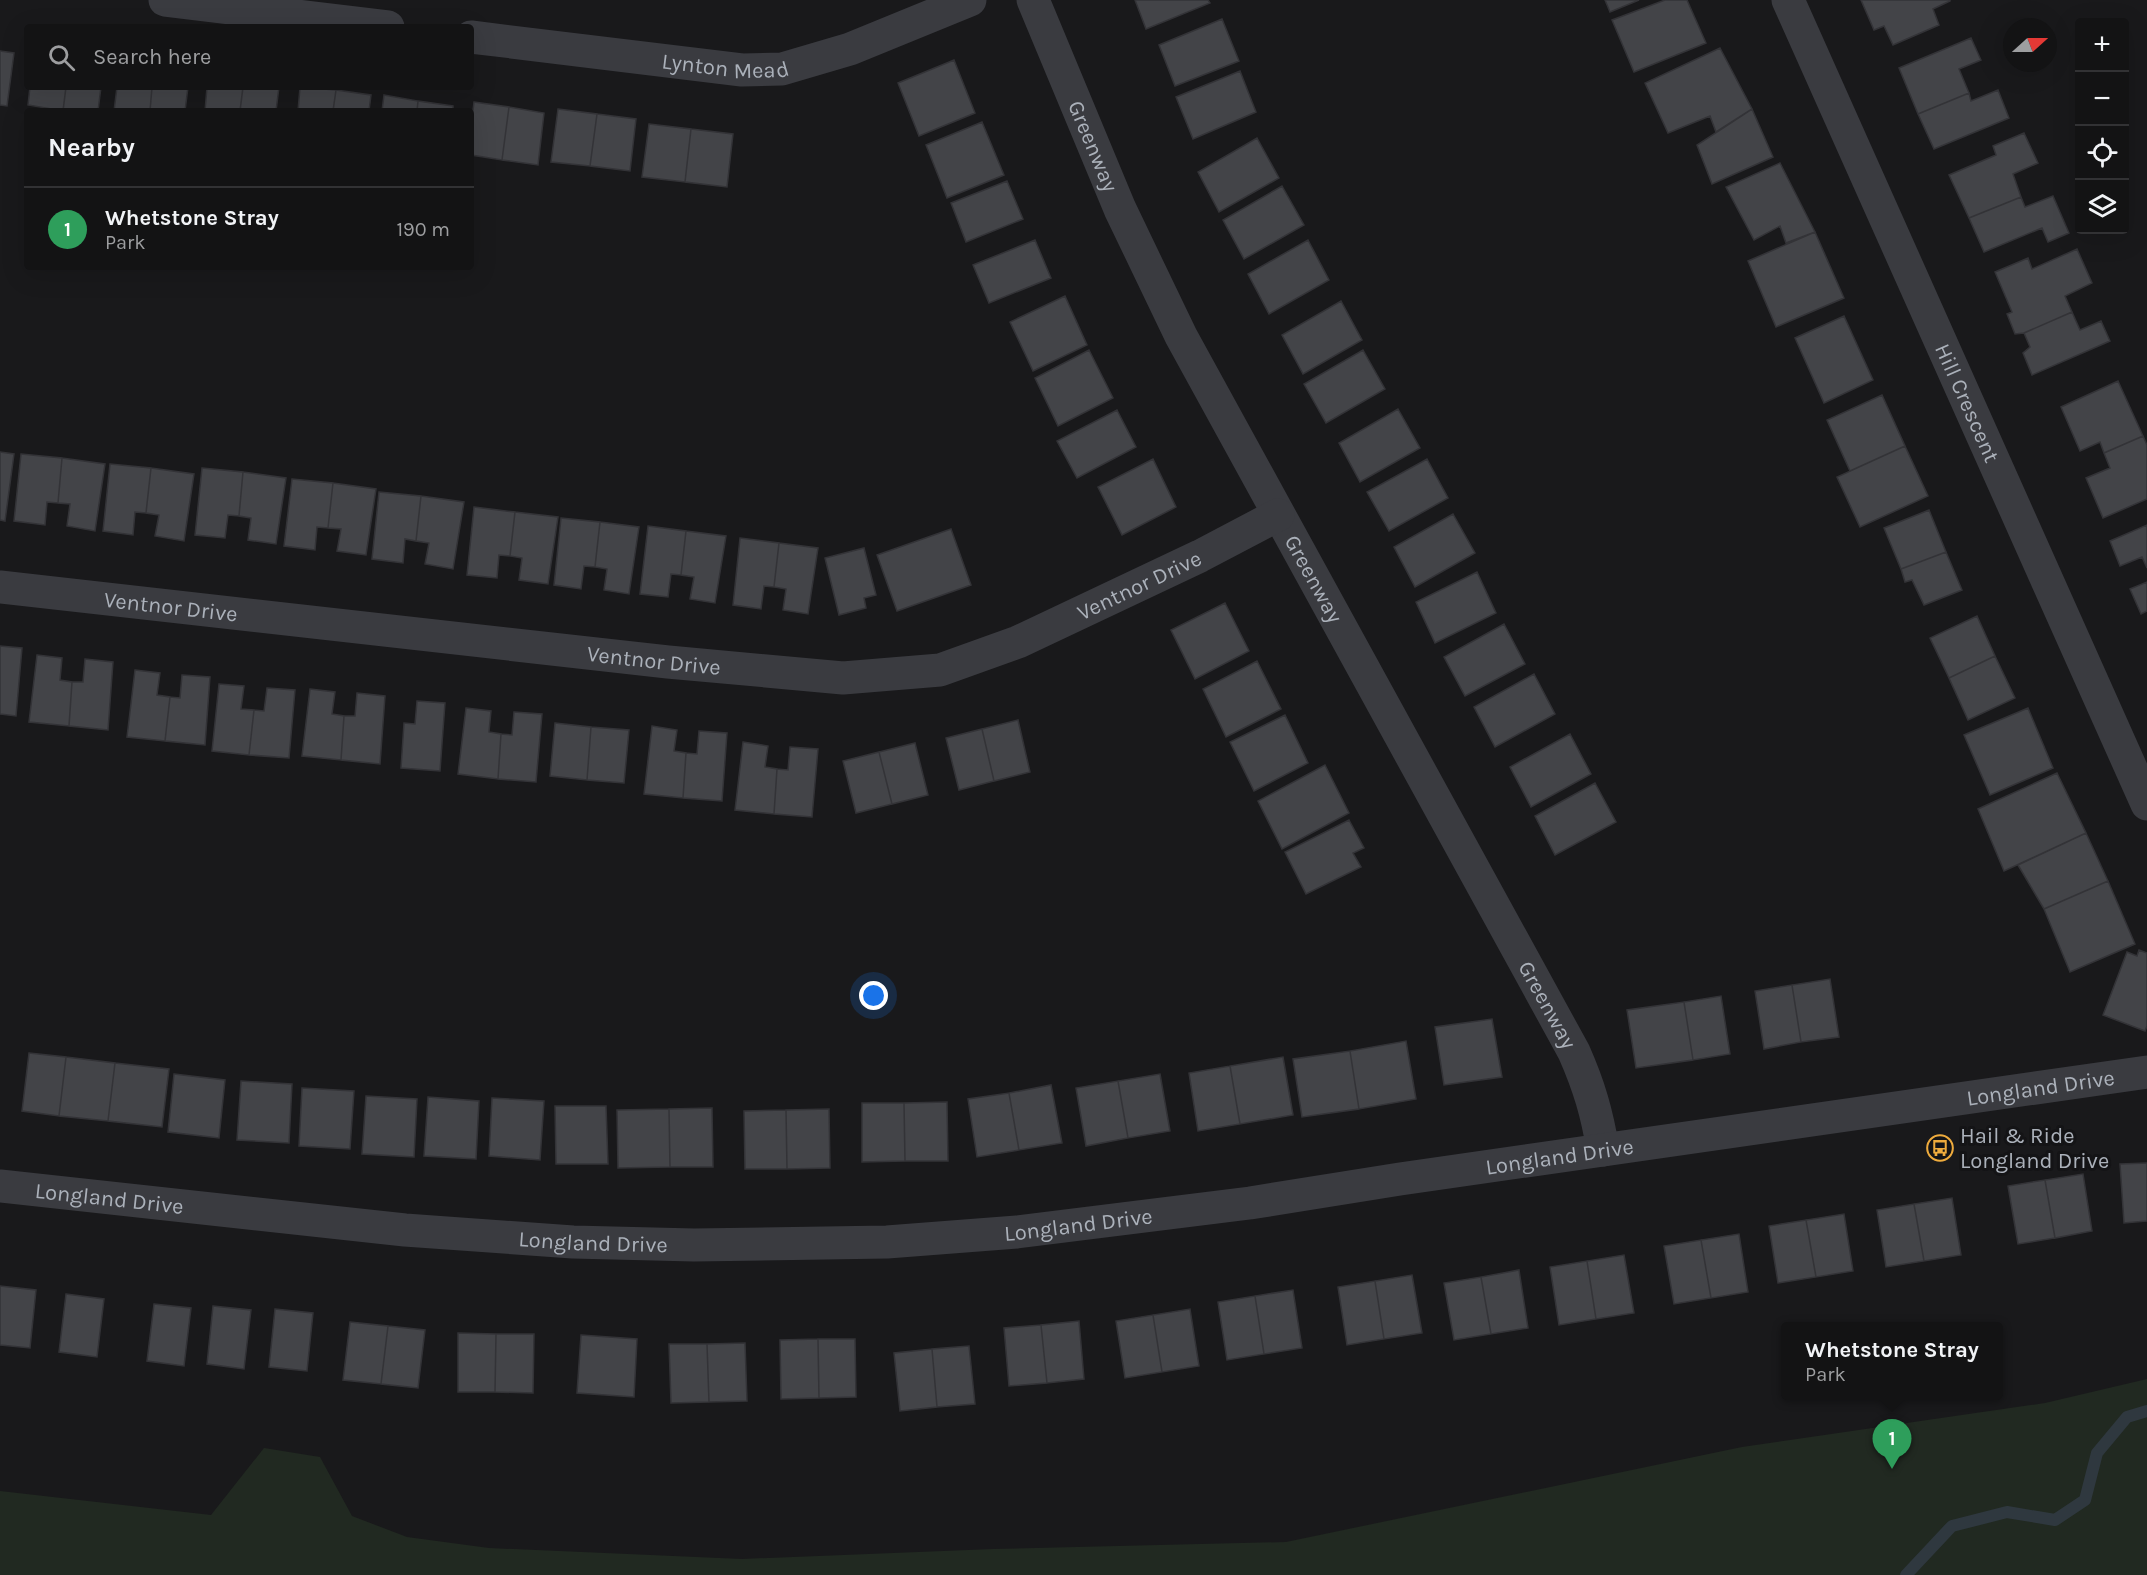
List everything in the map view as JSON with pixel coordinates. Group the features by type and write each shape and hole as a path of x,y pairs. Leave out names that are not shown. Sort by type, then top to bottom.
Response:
{"street":[{"path":"165,0 363,24"},
{"name":"Lynton Mead","path":"474,37 742,70 782,69 850,49 970,0"},
{"name":"Greenway","path":"1033,0 1120,209 1181,336 1574,1052 1590,1087 1599,1121 1603,1150"},
{"name":"Hill Crescent","path":"1788,0 2147,804"},
{"name":"Ventnor Drive","path":"0,587 668,662 843,678 940,670 1018,642 1200,556 1278,514"},
{"name":"Longland Drive","path":"0,1186 405,1230 573,1242 694,1245 887,1242 1017,1232 1250,1203 2147,1072"}],"shaded area":[{"path":"2147,1379 2147,1575 0,1575 0,1491 211,1515 264,1448 320,1457 352,1516 407,1537 489,1548 742,1559 993,1549 1286,1542 1742,1447 2045,1403"}],"building":[{"path":"1135,0 1208,0 1210,3 1146,29"},
{"path":"1605,0 1639,0 1610,12"},
{"path":"1665,0 1687,0 1706,43 1634,72 1612,20"},
{"path":"1861,0 1950,1 1933,9 1939,25 1893,45 1884,26 1874,30"},
{"path":"1222,19 1239,61 1175,86 1159,45"},
{"path":"1971,38 1981,60 1959,69 1969,93 1918,114 1899,68"},
{"path":"1720,48 1752,109 1716,132 1710,116 1668,133 1645,83"},
{"path":"0,51 14,53 7,106 0,105"},
{"path":"954,60 975,113 919,136 898,83"},
{"path":"1240,71 1256,112 1193,139 1176,97"},
{"path":"30,90 66,90 63,108 28,105"},
{"path":"66,90 101,90 98,108 63,108"},
{"path":"117,90 152,90 150,108 114,108"},
{"path":"152,90 188,90 185,108 150,108"},
{"path":"207,90 243,90 240,108 205,108"},
{"path":"243,90 279,90 276,108 240,108"},
{"path":"300,90 336,90 333,108 298,108"},
{"path":"336,90 371,95 369,108 333,108"},
{"path":"1998,90 2009,118 1934,149 1918,114 1969,93 1971,101"},
{"path":"384,95 418,101 417,108 382,108"},
{"path":"418,101 453,106 453,108 417,108"},
{"path":"474,102 509,107 502,160 474,155"},
{"path":"509,107 544,113 538,165 502,160"},
{"path":"558,109 597,114 590,166 551,162"},
{"path":"1752,109 1773,157 1712,184 1697,145"},
{"path":"597,114 636,119 630,171 590,166"},
{"path":"982,122 1004,175 947,198 926,145"},
{"path":"649,124 691,129 685,182 642,177"},
{"path":"691,129 733,134 727,187 685,182"},
{"path":"2024,133 2038,163 2013,174 2021,197 1969,218 1949,175 1996,155 1993,146"},
{"path":"1257,138 1279,178 1219,212 1198,172"},
{"path":"1780,163 1815,232 1786,243 1780,226 1754,240 1726,187"},
{"path":"1007,181 1023,219 966,242 951,203"},
{"path":"1282,186 1304,225 1244,259 1223,220"},
{"path":"2053,196 2069,233 2048,242 2042,228 1984,252 1969,218 2021,197 2025,207"},
{"path":"1815,232 1844,298 1776,327 1748,261"},
{"path":"1035,240 1051,278 989,303 973,265"},
{"path":"1308,240 1329,280 1269,314 1248,274"},
{"path":"2077,249 2092,283 2065,296 2072,312 2024,333 2015,334 2007,314 2012,312 1995,272 2028,258 2032,269"},
{"path":"1065,296 1087,345 1033,371 1010,322"},
{"path":"1341,301 1362,340 1303,374 1282,335"},
{"path":"2072,312 2080,330 2101,321 2110,341 2032,375 2023,353 2030,347 2024,333"},
{"path":"1844,316 1873,380 1824,403 1795,338"},
{"path":"1089,350 1113,398 1058,426 1035,378"},
{"path":"1363,350 1385,389 1326,423 1304,384"},
{"path":"2118,381 2143,436 2104,453 2100,442 2080,451 2061,407"},
{"path":"1882,395 1905,446 1850,471 1827,420"},
{"path":"1398,409 1420,448 1360,482 1339,443"},
{"path":"1117,410 1136,447 1077,478 1057,441"},
{"path":"2143,436 2147,445 2147,499 2103,518 2086,478 2110,468 2104,453"},
{"path":"1905,446 1928,496 1860,527 1837,477"},
{"path":"0,452 14,454 5,521 0,520"},
{"path":"21,454 62,458 58,503 47,502 45,525 14,521"},
{"path":"62,458 105,464 95,531 67,526 70,504 58,503"},
{"path":"1153,459 1176,507 1122,535 1098,487"},
{"path":"1427,459 1448,498 1389,531 1367,492"},
{"path":"110,464 151,468 146,513 135,512 133,535 103,531"},
{"path":"151,468 194,474 184,541 155,536 159,515 146,513"},
{"path":"202,468 243,472 239,516 228,515 225,538 195,535"},
{"path":"243,472 286,478 276,544 248,540 251,518 239,516"},
{"path":"292,479 333,483 328,528 317,527 315,550 284,546"},
{"path":"333,483 376,489 366,555 337,551 341,529 328,528"},
{"path":"379,492 421,496 416,541 405,539 403,563 372,559"},
{"path":"421,496 464,502 453,569 425,564 429,543 416,541"},
{"path":"474,507 515,512 510,556 499,555 497,578 467,575"},
{"path":"1929,510 1946,552 1901,569 1884,528"},
{"path":"515,512 558,517 548,584 519,580 522,558 510,556"},
{"path":"1453,514 1475,553 1415,587 1394,547"},
{"path":"561,518 600,522 595,567 584,566 581,589 554,585"},
{"path":"600,522 639,527 629,594 604,590 607,569 595,567"},
{"path":"2147,525 2147,568 2142,557 2120,566 2110,541"},
{"path":"648,526 686,531 681,575 671,574 668,597 640,594"},
{"path":"951,529 971,585 897,611 877,555"},
{"path":"686,531 726,536 715,603 690,599 694,577 681,575"},
{"path":"740,538 779,543 774,587 764,586 761,609 733,605"},
{"path":"779,543 818,548 808,614 783,610 786,589 774,587"},
{"path":"864,548 876,595 864,598 866,608 839,615 825,558"},
{"path":"1946,552 1962,590 1924,605 1912,580 1905,582 1901,569"},
{"path":"1477,572 1496,613 1435,643 1416,602"},
{"path":"2147,582 2147,611 2141,614 2130,589"},
{"path":"1225,603 1249,651 1195,679 1171,630"},
{"path":"1977,616 1995,656 1949,678 1930,638"},
{"path":"1504,624 1525,664 1465,696 1444,657"},
{"path":"0,646 22,648 16,716 0,714"},
{"path":"37,655 62,658 60,680 72,682 69,726 29,722"},
{"path":"1995,656 2015,698 1968,720 1949,678"},
{"path":"85,659 113,662 108,730 69,726 72,682 83,682"},
{"path":"1257,661 1281,709 1226,737 1203,689"},
{"path":"135,670 160,673 157,695 170,697 165,741 127,737"},
{"path":"1534,674 1555,714 1495,747 1474,707"},
{"path":"182,675 210,677 205,745 165,741 170,697 180,698"},
{"path":"219,684 244,686 241,709 254,710 249,755 212,751"},
{"path":"267,688 295,690 289,758 249,755 254,710 264,711"},
{"path":"310,689 335,692 332,714 344,716 341,760 302,756"},
{"path":"357,693 385,696 380,764 341,760 344,716 355,716"},
{"path":"417,701 445,703 440,771 401,768 404,723 415,724"},
{"path":"466,708 491,711 489,732 501,734 498,779 458,774"},
{"path":"2028,708 2053,768 1990,795 1964,735"},
{"path":"514,712 542,714 536,782 498,779 501,734 512,735"},
{"path":"1285,715 1308,763 1254,791 1230,742"},
{"path":"1018,720 1030,772 994,781 982,729"},
{"path":"555,723 591,727 587,780 550,776"},
{"path":"652,726 677,730 674,751 686,753 683,798 644,794"},
{"path":"591,727 629,730 624,783 587,780"},
{"path":"982,729 994,781 959,790 946,738"},
{"path":"699,731 727,733 722,801 683,798 686,753 697,754"},
{"path":"1570,734 1591,774 1531,807 1510,767"},
{"path":"743,742 768,746 765,767 777,769 774,814 735,810"},
{"path":"915,743 928,795 892,804 879,752"},
{"path":"790,747 818,749 812,817 774,814 777,769 788,770"},
{"path":"879,752 892,804 856,813 843,761"},
{"path":"1325,765 1349,813 1282,849 1258,801"},
{"path":"2057,773 2086,833 2004,871 1978,809"},
{"path":"1595,783 1616,822 1555,855 1535,816"},
{"path":"1349,820 1364,848 1353,853 1361,867 1306,894 1285,852"},
{"path":"2086,833 2108,881 2044,909 2018,865"},
{"path":"2108,881 2135,944 2070,972 2044,909"},
{"path":"2139,950 2147,953 2147,1026 2145,1031 2103,1015 2127,952 2137,956"},
{"path":"1830,979 1839,1037 1801,1042 1792,985"},
{"path":"1792,985 1801,1042 1764,1049 1755,991"},
{"path":"1721,996 1730,1054 1693,1060 1684,1002"},
{"path":"1684,1002 1693,1060 1636,1068 1627,1010"},
{"path":"1492,1019 1502,1077 1444,1085 1435,1027"},
{"path":"1406,1041 1416,1099 1359,1109 1350,1051"},
{"path":"1350,1051 1359,1109 1302,1117 1293,1059"},
{"path":"29,1053 66,1057 59,1116 22,1111"},
{"path":"66,1057 115,1063 108,1121 59,1116"},
{"path":"1283,1057 1293,1115 1240,1124 1230,1066"},
{"path":"115,1063 169,1069 162,1127 108,1121"},
{"path":"1230,1066 1240,1124 1198,1131 1189,1073"},
{"path":"174,1074 225,1080 219,1138 168,1132"},
{"path":"1160,1074 1170,1131 1128,1138 1118,1081"},
{"path":"241,1081 292,1084 289,1143 237,1140"},
{"path":"1118,1081 1128,1138 1086,1146 1076,1088"},
{"path":"1051,1085 1062,1143 1019,1150 1009,1093"},
{"path":"302,1088 354,1091 350,1149 299,1146"},
{"path":"1009,1093 1019,1150 977,1157 968,1099"},
{"path":"366,1096 417,1099 414,1157 362,1154"},
{"path":"428,1097 479,1101 476,1159 424,1156"},
{"path":"492,1098 544,1101 540,1160 489,1156"},
{"path":"947,1102 948,1161 905,1161 904,1103"},
{"path":"862,1103 904,1103 905,1161 862,1162"},
{"path":"555,1106 606,1106 608,1164 556,1164"},
{"path":"712,1108 713,1167 670,1167 669,1109"},
{"path":"669,1109 670,1167 618,1168 617,1110"},
{"path":"829,1109 830,1168 787,1169 786,1110"},
{"path":"786,1110 787,1169 745,1169 744,1111"},
{"path":"2147,1163 2147,1221 2124,1223 2120,1164"},
{"path":"2083,1174 2092,1231 2055,1238 2045,1180"},
{"path":"2045,1180 2055,1238 2018,1244 2008,1186"},
{"path":"1952,1198 1961,1255 1924,1261 1914,1204"},
{"path":"1914,1204 1924,1261 1886,1267 1877,1210"},
{"path":"1844,1214 1853,1271 1816,1277 1806,1220"},
{"path":"1806,1220 1816,1277 1778,1283 1769,1226"},
{"path":"1739,1234 1748,1292 1711,1298 1701,1240"},
{"path":"1701,1240 1711,1298 1674,1304 1664,1246"},
{"path":"1624,1255 1634,1313 1596,1319 1587,1261"},
{"path":"1587,1261 1596,1319 1559,1325 1550,1267"},
{"path":"1519,1270 1528,1328 1491,1334 1481,1277"},
{"path":"1412,1275 1422,1333 1384,1339 1375,1281"},
{"path":"1481,1277 1491,1334 1454,1340 1444,1283"},
{"path":"1375,1281 1384,1339 1347,1345 1338,1287"},
{"path":"0,1286 36,1290 30,1348 0,1345"},
{"path":"1293,1290 1302,1348 1264,1354 1255,1296"},
{"path":"66,1294 104,1299 97,1357 59,1352"},
{"path":"1255,1296 1264,1354 1227,1360 1218,1302"},
{"path":"154,1304 191,1308 184,1366 147,1361"},
{"path":"213,1306 251,1310 244,1369 207,1364"},
{"path":"275,1309 313,1313 307,1371 269,1367"},
{"path":"1190,1309 1199,1366 1162,1372 1153,1315"},
{"path":"1153,1315 1162,1372 1125,1378 1116,1321"},
{"path":"1079,1321 1084,1379 1047,1383 1041,1325"},
{"path":"350,1322 388,1326 381,1384 343,1380"},
{"path":"1041,1325 1047,1383 1009,1386 1004,1328"},
{"path":"388,1326 425,1330 418,1388 381,1384"},
{"path":"458,1333 496,1334 495,1392 458,1392"},
{"path":"496,1334 534,1334 533,1393 495,1392"},
{"path":"581,1335 637,1339 634,1397 577,1393"},
{"path":"818,1339 855,1339 856,1397 819,1398"},
{"path":"818,1339 819,1398 781,1399 780,1340"},
{"path":"745,1343 747,1401 709,1402 707,1344"},
{"path":"669,1344 707,1344 709,1402 671,1403"},
{"path":"969,1346 975,1404 937,1407 932,1349"},
{"path":"932,1349 937,1407 900,1411 894,1353"}],"waterway":[{"path":"1906,1575 1952,1526 2007,1512 2055,1520 2085,1500 2097,1453 2127,1417 2147,1411"}],"place":[{"name":"Hail & Ride Longland Drive","path":"1940,1148"},
{"name":"Whetstone Stray","path":"1892,1469"}]}
